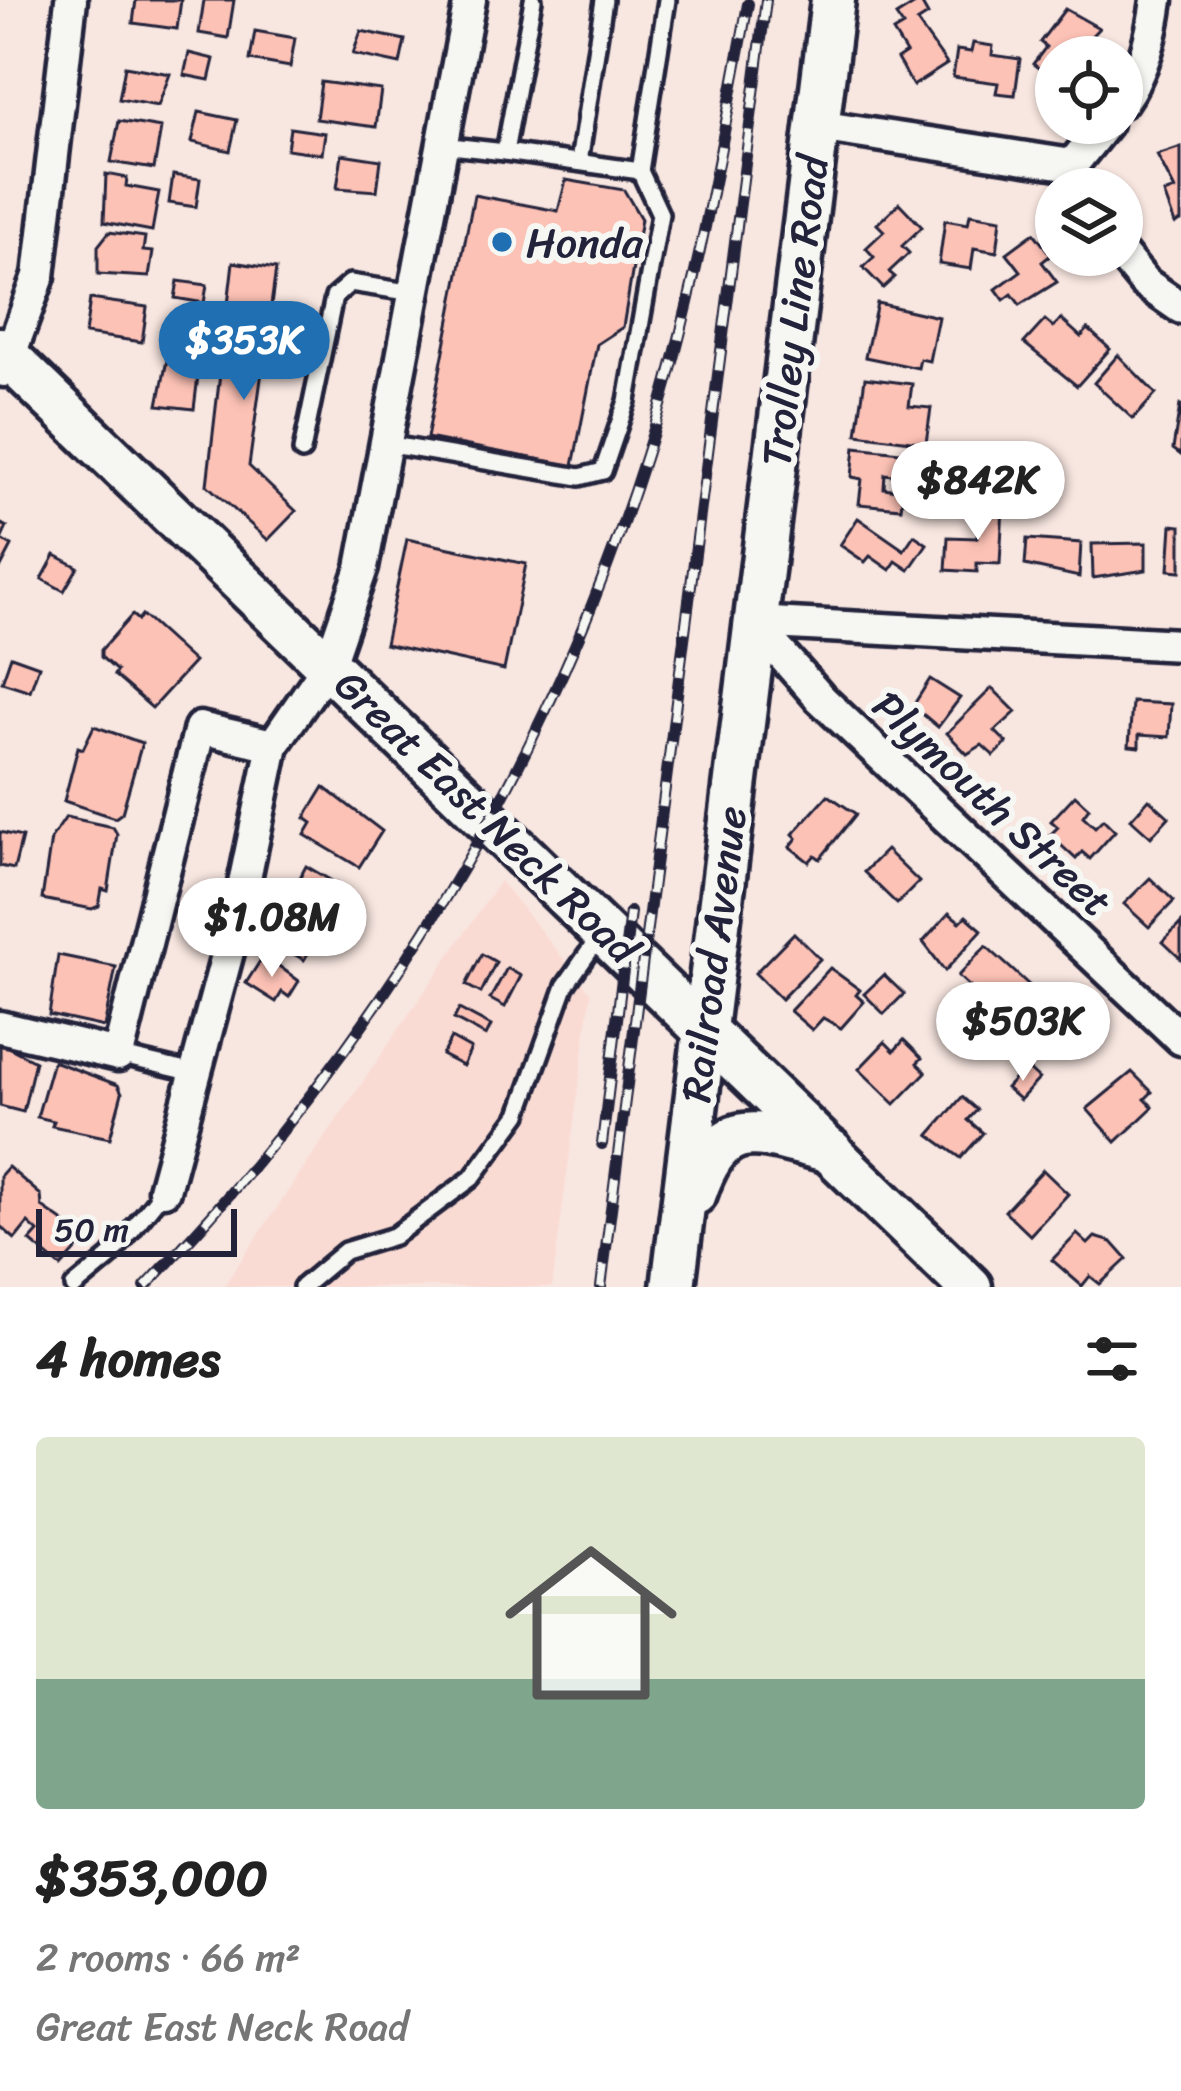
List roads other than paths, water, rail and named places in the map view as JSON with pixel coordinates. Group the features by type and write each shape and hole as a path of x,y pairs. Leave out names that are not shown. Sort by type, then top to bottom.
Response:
{"main road":[{"name":"Trolley Line Road","path":"753,622 832,0"},
{"name":"Great East Neck Road","path":"4,362 329,664 970,1287"},
{"name":"Railroad Avenue","path":"673,1287 753,622"},
{"path":"680,1239 709,1151 730,1138 761,1134 832,1151"}],"street":[{"path":"4,362 39,276 71,0"},
{"path":"164,1190 236,922 273,745 329,664 362,568 470,0"},
{"path":"1143,62 1157,0"},
{"path":"818,126 1035,169"},
{"path":"1139,276 1181,308"},
{"path":"753,622 1181,645"},
{"name":"Plymouth Street","path":"753,622 820,698 1181,1039"},
{"path":"0,1027 118,1055 200,728 273,745"}],"lane":[{"path":"506,152 532,0"},
{"path":"579,162 604,0"},
{"path":"386,443 580,477 603,471 627,400 660,214 640,171 667,0"},
{"path":"442,145 640,171"},
{"path":"302,451 334,297 350,283 414,293"},
{"path":"302,1287 345,1251 394,1236 472,1178 519,1114 565,986 605,929"},
{"path":"118,1055 194,1073"},
{"path":"74,1287 110,1257 164,1190"}],"railway":[{"path":"601,1287 766,0"},
{"path":"145,1287 305,1102 377,1003 504,794 558,685 605,572 663,400 704,231 748,4"},
{"path":"602,1144 630,912"}],"place":[{"name":"Honda","path":"502,242"}]}
